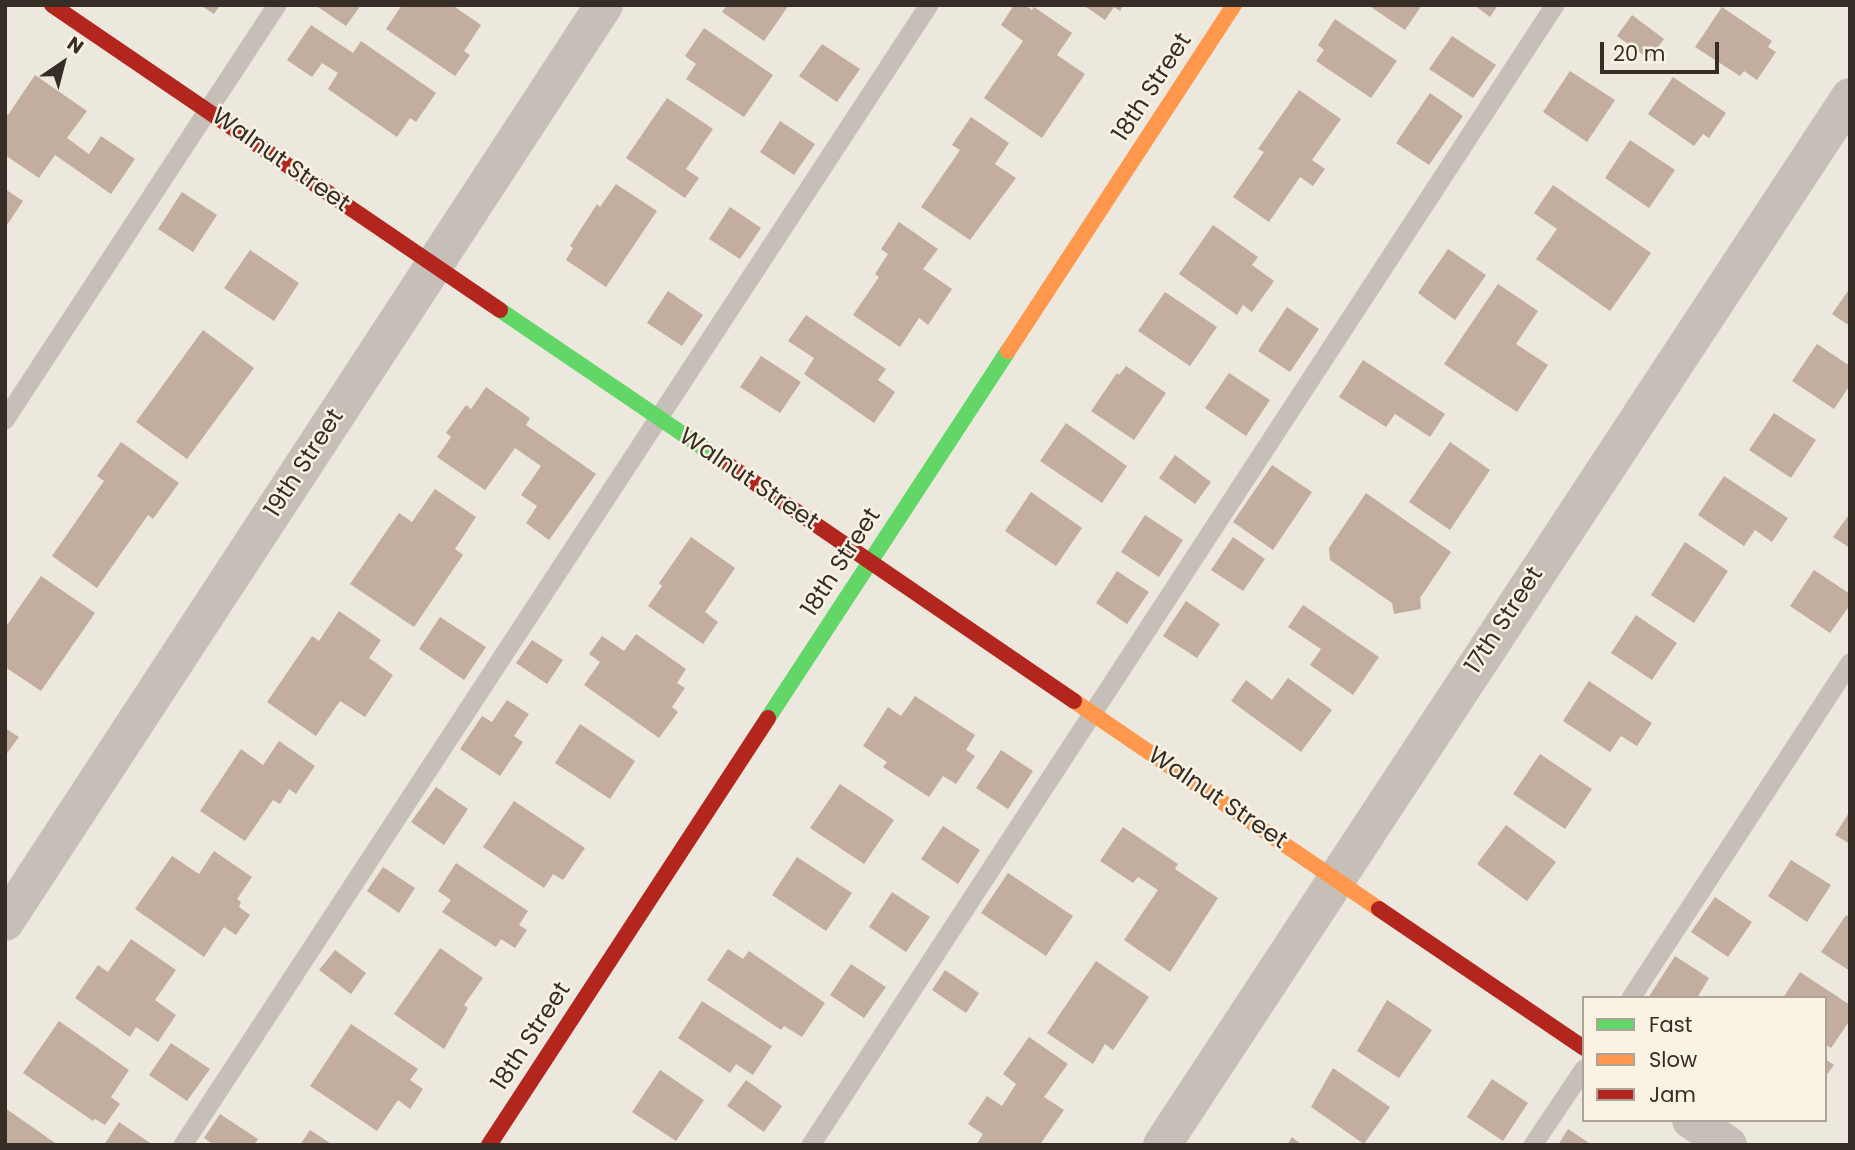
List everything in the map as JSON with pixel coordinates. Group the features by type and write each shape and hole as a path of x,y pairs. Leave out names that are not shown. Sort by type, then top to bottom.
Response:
{"street":[{"name":"Walnut Street","path":"52,5 1582,1047"},
{"name":"19th Street","path":"5,922 604,5"},
{"name":"18th Street","path":"489,1145 1234,5"},
{"name":"17th Street","path":"1162,1145 1850,97"},
{"path":"1694,1122 1728,1145"}],"lane":[{"path":"5,421 277,5"},
{"path":"183,1145 929,5"},
{"path":"811,1145 1555,5"},
{"path":"1631,996 1850,663"},
{"path":"1534,1145 1582,1072"}],"building":[{"path":"200,5 220,5 214,14"},
{"path":"315,5 361,5 346,26"},
{"path":"402,5 452,5 481,25 464,51 470,55 455,76 386,29"},
{"path":"727,5 789,5 764,41 722,12"},
{"path":"1014,5 1025,5 1032,10 1034,7 1072,33 1057,55 1085,74 1042,138 984,98 1023,41 1001,25"},
{"path":"1083,5 1123,5 1120,11 1114,7 1105,20"},
{"path":"1368,5 1422,5 1405,30"},
{"path":"1474,5 1498,5 1490,17"},
{"path":"1722,7 1772,41 1768,47 1776,52 1757,80 1744,71 1740,76 1695,47"},
{"path":"1632,15 1664,39 1649,59 1617,36"},
{"path":"1335,19 1397,61 1371,98 1316,61 1324,50 1318,45"},
{"path":"311,25 353,53 361,41 436,93 416,122 410,118 397,137 328,89 338,73 322,63 312,77 287,60"},
{"path":"704,28 773,75 744,117 686,79 696,64 685,56"},
{"path":"1452,36 1496,65 1473,98 1429,69"},
{"path":"822,44 860,69 837,102 799,76"},
{"path":"1570,71 1615,100 1587,142 1543,112"},
{"path":"35,75 87,111 67,138 89,154 101,136 135,159 111,194 55,155 39,178 5,155 5,113 8,115"},
{"path":"1673,77 1726,113 1709,138 1703,134 1694,146 1648,114"},
{"path":"1299,90 1341,119 1312,160 1325,169 1313,186 1300,177 1269,222 1233,197 1264,152 1258,149"},
{"path":"1430,93 1463,116 1429,165 1396,143"},
{"path":"667,98 713,129 686,169 699,178 685,198 626,158"},
{"path":"971,117 1009,143 995,164 1016,178 970,240 921,207 960,150 952,145"},
{"path":"780,121 815,144 794,175 760,152"},
{"path":"1630,140 1675,170 1649,208 1605,178"},
{"path":"616,184 657,211 606,287 566,260 573,248 570,246 597,204 600,207"},
{"path":"1553,185 1651,253 1610,311 1536,259 1557,229 1534,213"},
{"path":"5,189 23,201 5,228"},
{"path":"182,192 217,215 193,252 158,229"},
{"path":"730,207 761,228 740,259 709,239"},
{"path":"899,222 938,249 923,269 952,289 928,325 919,318 900,347 853,315 879,277 875,274 888,254 881,249"},
{"path":"1213,225 1258,257 1252,265 1274,281 1252,312 1243,305 1237,315 1179,274"},
{"path":"1448,249 1486,275 1455,320 1418,293"},
{"path":"250,250 299,283 274,321 224,288"},
{"path":"1498,284 1538,311 1516,344 1548,365 1517,412 1444,364"},
{"path":"1850,288 1850,326 1832,314"},
{"path":"668,291 703,315 682,346 647,323"},
{"path":"1165,292 1217,327 1190,366 1138,331"},
{"path":"1287,307 1319,329 1290,372 1258,351"},
{"path":"806,315 886,369 878,380 895,392 874,423 804,374 814,358 788,341"},
{"path":"203,330 254,368 187,459 136,422"},
{"path":"1817,344 1850,366 1850,385 1834,409 1792,381"},
{"path":"761,356 801,382 780,413 740,387"},
{"path":"1363,360 1445,414 1430,437 1395,414 1386,427 1339,397"},
{"path":"1126,366 1166,393 1134,440 1091,411 1117,373 1119,375"},
{"path":"1229,373 1270,400 1246,436 1205,408"},
{"path":"486,387 530,418 526,425 596,474 549,540 526,523 537,506 521,495 541,466 515,448 485,490 437,457 451,437 446,433 466,405 471,409"},
{"path":"1774,413 1816,440 1791,478 1749,450"},
{"path":"1066,423 1127,466 1102,503 1040,461"},
{"path":"121,442 179,483 153,519 148,515 97,588 52,556 104,481 97,476"},
{"path":"1450,442 1490,470 1450,530 1409,502"},
{"path":"1175,455 1211,482 1195,504 1159,478"},
{"path":"1272,465 1312,492 1273,550 1233,522"},
{"path":"1724,476 1788,518 1772,542 1755,530 1744,546 1698,515"},
{"path":"435,489 476,517 455,549 463,555 414,627 350,584 399,513 412,522"},
{"path":"1031,492 1082,528 1056,566 1005,531"},
{"path":"1366,493 1451,552 1420,598 1421,609 1394,614 1392,603 1330,560 1329,548"},
{"path":"1850,513 1850,548 1833,537"},
{"path":"1145,515 1183,540 1159,577 1121,552"},
{"path":"691,537 735,568 705,612 718,622 703,644 648,606 662,586 659,583"},
{"path":"1233,537 1265,559 1243,591 1211,570"},
{"path":"1685,542 1728,571 1694,623 1651,595"},
{"path":"1814,570 1850,594 1850,605 1830,633 1790,606"},
{"path":"1117,571 1149,592 1127,624 1096,603"},
{"path":"41,576 95,613 41,691 5,667 5,628"},
{"path":"1186,601 1220,624 1197,658 1163,636"},
{"path":"1303,605 1379,657 1353,695 1310,665 1321,649 1288,627"},
{"path":"339,611 381,640 369,658 393,675 365,717 340,701 316,736 267,702 312,636 319,641"},
{"path":"1636,615 1677,643 1652,680 1611,653"},
{"path":"440,617 486,647 464,680 419,649"},
{"path":"636,634 686,669 677,683 685,688 672,707 678,712 659,738 584,685 600,662 589,654 602,636 624,651"},
{"path":"532,640 563,660 547,684 516,663"},
{"path":"1288,678 1332,710 1301,752 1231,701 1246,680 1272,700"},
{"path":"1589,681 1652,723 1637,746 1621,736 1610,752 1563,721"},
{"path":"915,696 975,735 966,750 975,756 956,784 943,776 929,797 883,767 887,762 863,746 888,707 901,716"},
{"path":"507,700 529,714 514,736 523,742 500,776 460,749 482,716 492,722"},
{"path":"580,724 635,761 610,799 555,763"},
{"path":"5,728 19,737 5,756"},
{"path":"279,741 315,766 296,794 289,789 280,804 273,800 245,841 200,811 241,749 263,765"},
{"path":"1001,750 1033,771 1008,809 976,788"},
{"path":"1540,754 1592,789 1565,829 1513,794"},
{"path":"840,784 894,820 864,864 810,828"},
{"path":"436,787 468,809 444,845 411,822"},
{"path":"514,801 585,848 563,880 553,874 544,888 483,847"},
{"path":"1850,811 1850,844 1835,835"},
{"path":"1506,825 1556,862 1527,901 1477,864"},
{"path":"943,826 980,850 958,884 921,859"},
{"path":"1123,827 1178,864 1175,869 1218,898 1170,972 1124,940 1158,890 1138,877 1133,883 1100,861"},
{"path":"214,851 252,877 237,899 241,902 239,907 250,915 236,935 224,927 204,957 135,909 172,856 199,874"},
{"path":"797,857 852,893 826,931 772,895"},
{"path":"1791,860 1831,885 1807,922 1768,896"},
{"path":"456,863 528,911 519,925 527,930 515,948 501,939 496,947 442,912 451,900 438,891"},
{"path":"383,867 415,888 399,913 367,891"},
{"path":"1008,873 1073,916 1046,956 981,913"},
{"path":"892,892 930,917 906,952 869,927"},
{"path":"1715,897 1752,922 1728,957 1691,932"},
{"path":"1846,915 1850,918 1850,971 1821,952"},
{"path":"131,939 176,970 155,1000 176,1015 158,1042 136,1027 130,1037 75,998 98,965 108,972"},
{"path":"440,948 483,978 464,1005 468,1008 444,1049 394,1014"},
{"path":"728,949 743,959 749,951 825,1003 802,1037 784,1026 781,1030 707,980"},
{"path":"335,950 366,973 351,994 319,970"},
{"path":"1675,956 1709,978 1698,996 1649,996"},
{"path":"1096,961 1149,997 1113,1050 1105,1044 1093,1064 1047,1033"},
{"path":"851,964 886,987 864,1018 830,995"},
{"path":"945,970 979,993 966,1013 932,990"},
{"path":"1800,972 1850,1005 1850,1020 1831,1048 1827,1045 1827,996 1784,996"},
{"path":"1387,1000 1432,1030 1399,1078 1357,1051"},
{"path":"702,1001 772,1046 753,1075 736,1064 730,1073 678,1038"},
{"path":"59,1021 129,1070 111,1097 120,1104 105,1125 95,1119 93,1121 23,1073"},
{"path":"351,1024 418,1069 410,1080 423,1089 410,1109 398,1100 377,1131 310,1086"},
{"path":"1029,1037 1068,1064 1044,1097 1064,1110 1041,1143 1043,1145 976,1145 983,1134 968,1124 987,1096 1002,1106 1016,1084 1003,1074"},
{"path":"171,1043 210,1069 187,1101 149,1075"},
{"path":"1827,1060 1834,1065 1827,1074"},
{"path":"1333,1068 1390,1107 1364,1144 1311,1107"},
{"path":"660,1070 704,1100 676,1141 632,1112"},
{"path":"1492,1079 1528,1103 1503,1141 1467,1117"},
{"path":"746,1080 782,1106 764,1132 727,1106"},
{"path":"5,1108 58,1145 5,1145"},
{"path":"220,1114 258,1139 254,1145 214,1145 204,1138"},
{"path":"119,1122 153,1145 104,1145"},
{"path":"1568,1129 1592,1145 1558,1145"},
{"path":"310,1130 333,1145 300,1145"},
{"path":"1292,1137 1302,1145 1287,1145"}],"traffic: fast":[{"path":"500,310 730,466"},
{"path":"768,718 1008,351"}],"traffic: slow":[{"path":"1008,351 1234,5"},
{"path":"1074,701 1379,909"}],"traffic: jam":[{"path":"52,5 500,310"},
{"path":"730,466 1074,701"},
{"path":"489,1145 768,718"},
{"path":"1379,909 1582,1047"}]}
